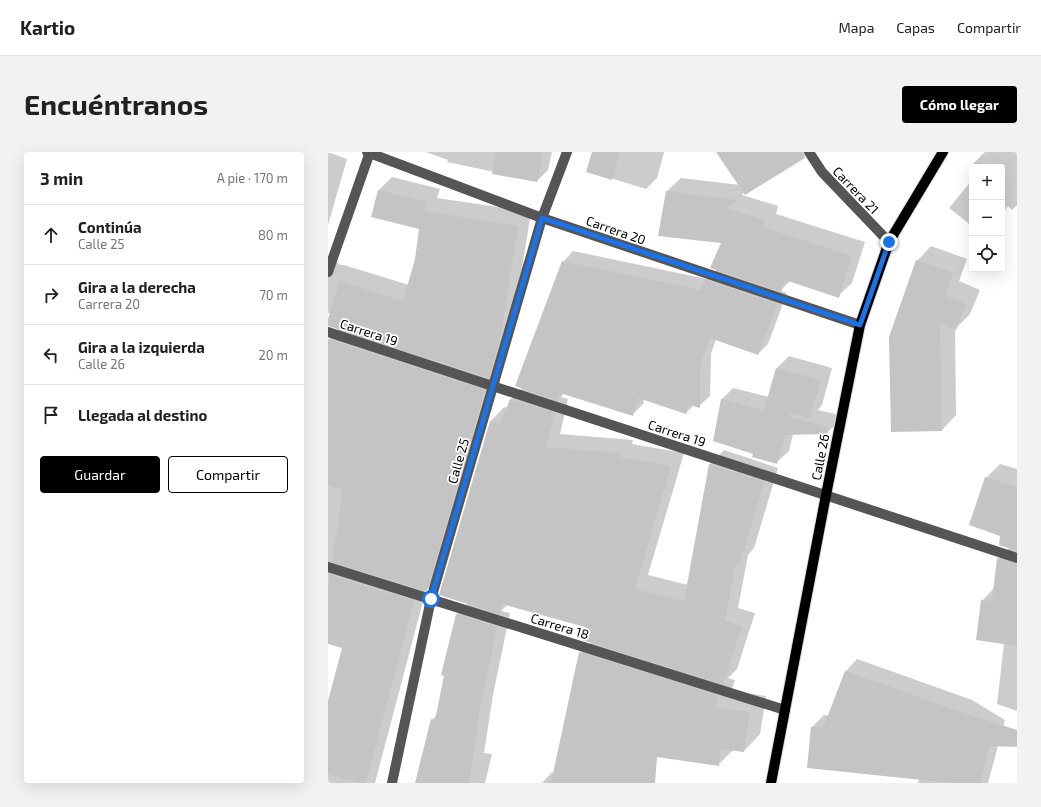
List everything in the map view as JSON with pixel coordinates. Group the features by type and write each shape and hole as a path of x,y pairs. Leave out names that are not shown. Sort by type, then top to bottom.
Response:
{"main road":[{"name":"Calle 26","path":"771,783 860,325 889,242 943,152"}],"street":[{"name":"Carrera 20","path":"369,152 542,218 860,325"},
{"path":"328,272 369,152"},
{"name":"Calle 25","path":"392,783 431,599 542,218 567,152"},
{"name":"Carrera 21","path":"809,152 822,172 889,242"},
{"name":"Carrera 19","path":"328,332 1017,558"},
{"name":"Carrera 18","path":"328,567 785,710"}],"building":[{"path":"496,152 543,152 537,182 492,174"},
{"path":"592,152 620,152 612,180 586,172"},
{"path":"716,152 803,152 805,158 745,195"},
{"path":"378,190 427,202 424,211 518,226 500,339 489,378 328,326 328,319 340,281 403,301 415,259 419,229 371,217"},
{"path":"666,191 738,200 726,208 765,220 763,227 852,256 839,298 785,280 781,292 710,268 721,243 658,236"},
{"path":"916,260 953,273 946,296 967,304 956,330 940,323 942,431 891,432 889,337"},
{"path":"562,261 700,290 705,280 777,304 758,355 710,338 700,365 700,408 689,405 686,414 638,398 633,416 560,393 558,401 515,386"},
{"path":"328,339 485,390 427,591 332,562 343,490 328,485"},
{"path":"776,368 821,380 810,418 791,413 790,417 828,427 827,434 785,435 777,464 752,457 753,454 713,441 721,399 764,410"},
{"path":"510,399 555,413 546,447 620,453 619,457 671,466 635,589 684,601 709,464 764,482 740,563 736,562 725,621 742,627 723,684 582,640 585,627 502,604 500,614 439,595 490,421 500,424"},
{"path":"985,477 1017,487 1017,551 999,545 1000,536 969,525"},
{"path":"997,558 1017,564 1017,646 976,640 981,600 992,601"},
{"path":"330,575 414,601 366,783 328,774 328,701 342,648 328,644 328,591"},
{"path":"456,614 497,627 480,709 469,783 415,783 431,719 435,720 444,676 441,675"},
{"path":"579,652 719,696 716,708 750,712 744,752 721,749 719,766 657,757 655,783 551,783"},
{"path":"845,671 1017,730 1017,747 990,746 980,783 951,783 807,768 811,727 823,728"}],"route":[{"path":"431,599 542,218 860,325 889,242"}]}
